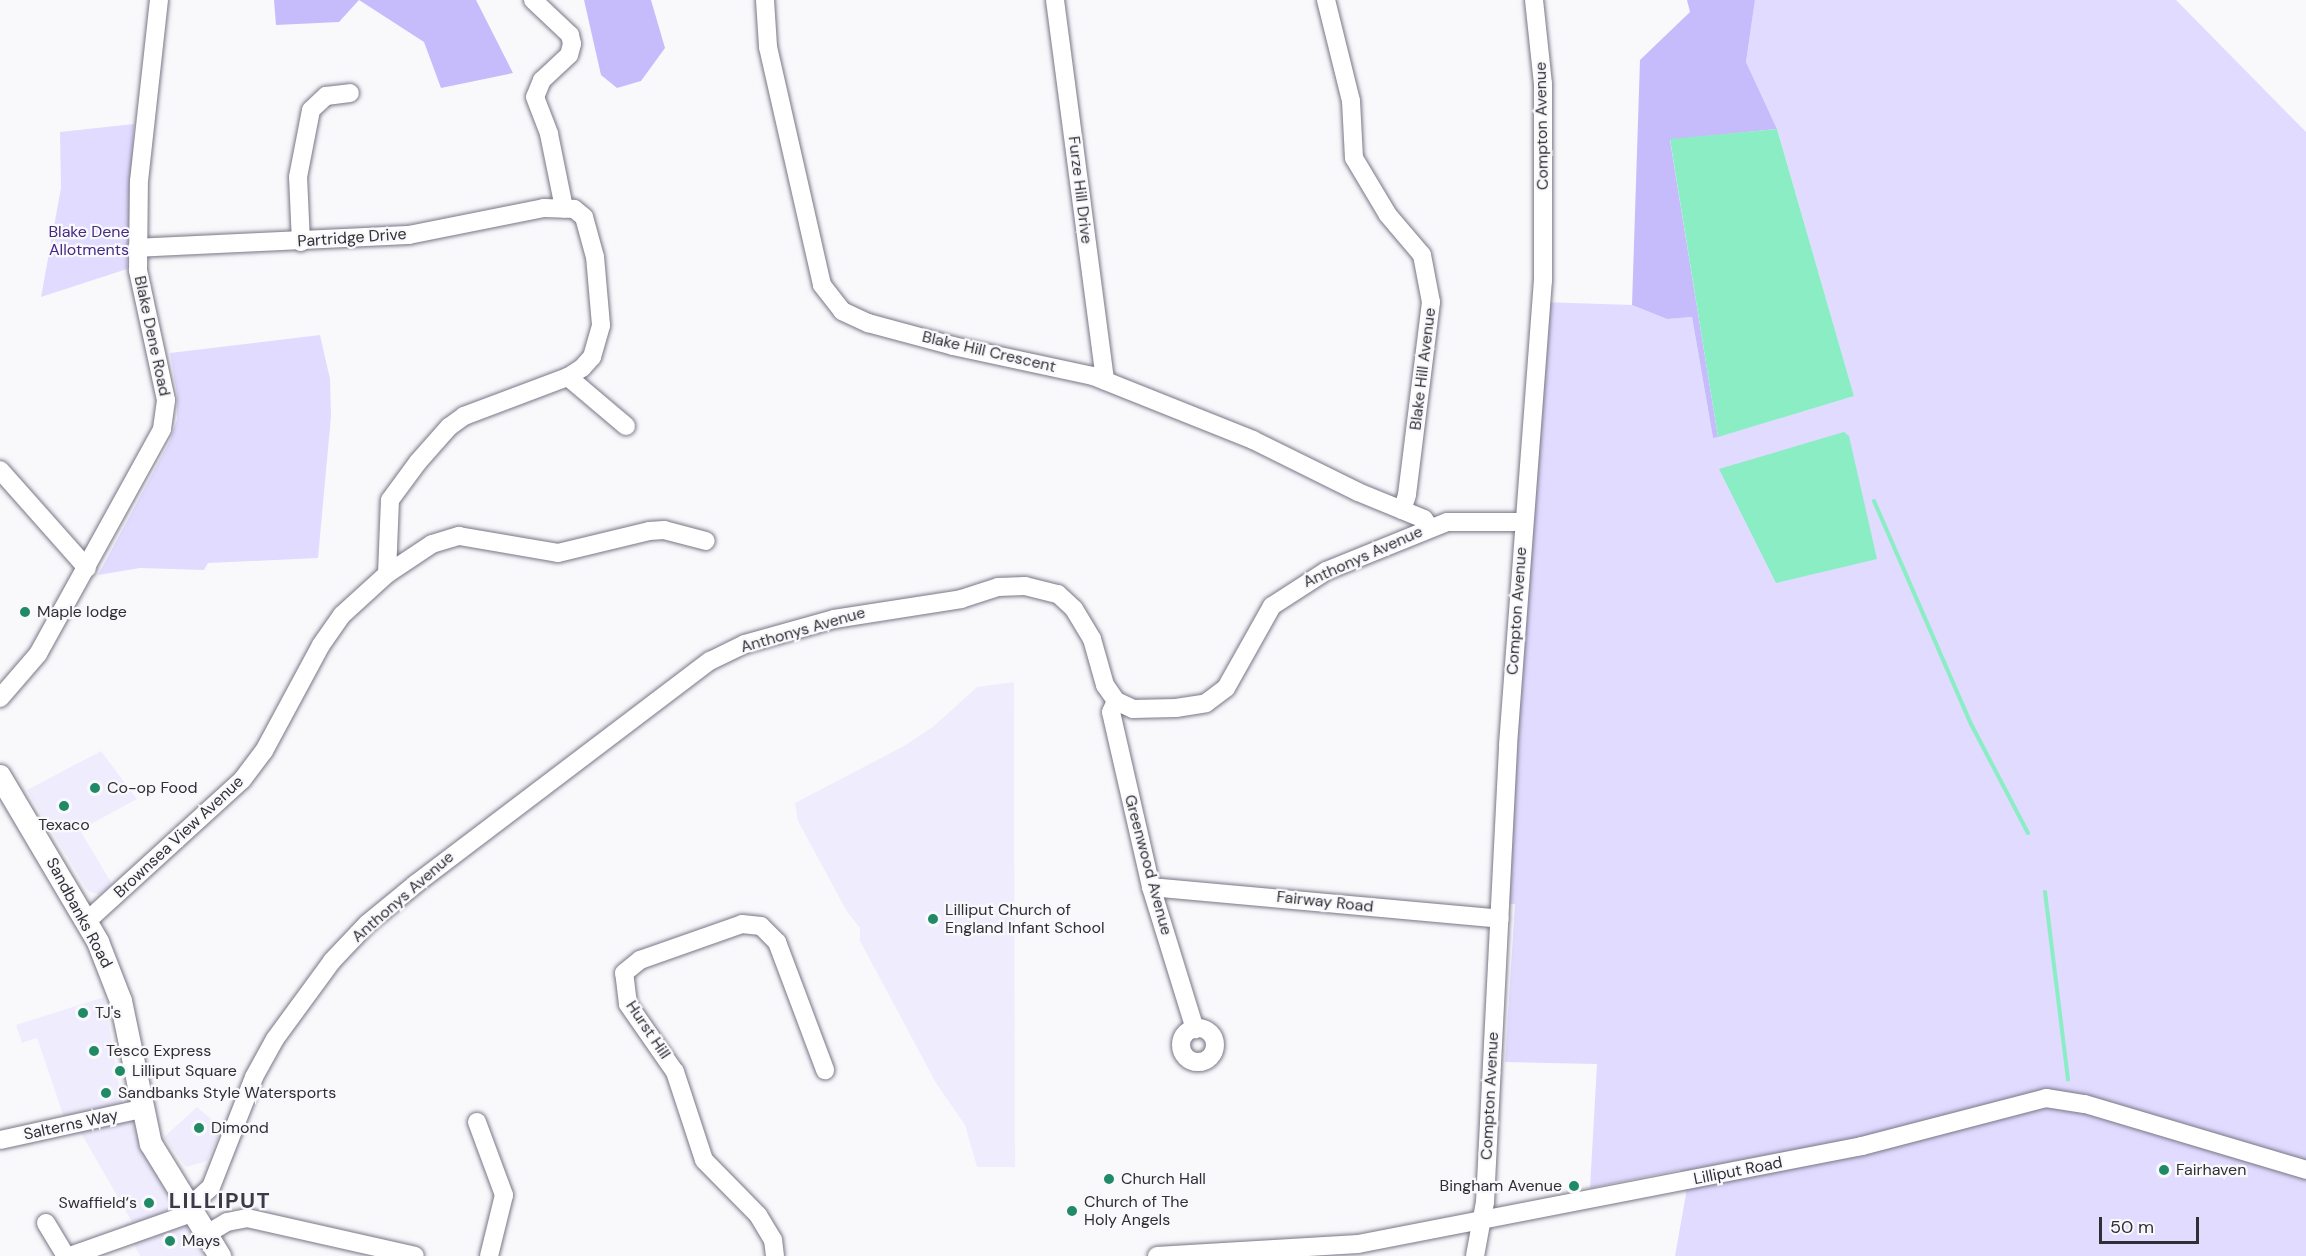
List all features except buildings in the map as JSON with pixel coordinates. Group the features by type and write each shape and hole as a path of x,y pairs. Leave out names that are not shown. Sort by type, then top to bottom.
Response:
{"main road":[{"name":"Sandbanks Road","path":"0,776 87,921 121,1001 141,1109 157,1155 220,1256"}],"street":[{"name":"Blake Dene Road","path":"0,698 24,675 158,440 164,422 166,400 138,270 137,248 139,181 159,0"},
{"path":"387,574 390,500 395,489 449,427 492,403 568,377 592,357 599,334 601,301 584,217 564,208 549,134 536,109 536,89 542,80 569,55 572,45 570,36 533,0"},
{"name":"Blake Hill Crescent","path":"765,0 768,47 822,285 842,311 868,323 953,346 1105,381 1253,440 1424,519 1429,527"},
{"name":"Furze Hill Drive","path":"1055,0 1105,381"},
{"name":"Blake Hill Avenue","path":"1326,0 1351,101 1354,158 1388,215 1422,255 1431,302 1407,495 1402,510"},
{"name":"Compton Avenue","path":"1480,1222 1485,1202 1523,522 1543,281 1543,84 1534,0"},
{"path":"301,242 298,177 311,110 326,96 350,93"},
{"name":"Partridge Drive","path":"137,248 301,242 409,235 544,208 564,208"},
{"path":"568,377 626,426"},
{"path":"0,470 87,568"},
{"name":"Anthonys Avenue","path":"192,1209 211,1187 254,1077 275,1039 332,961 367,924 450,856 710,661 746,644 834,619 961,599 998,587 1025,586 1058,594 1074,609 1092,639 1105,685 1116,701 1133,709 1149,710 1206,703 1226,688 1263,619 1286,594 1326,571 1429,527 1466,520 1523,522"},
{"name":"Brownsea View Avenue","path":"87,921 242,780 264,751 321,645 342,615 387,574 432,544 459,536 483,537 558,553 649,531 664,530 706,541"},
{"name":"Greenwood Avenue","path":"1116,701 1111,712 1151,887 1195,1029"},
{"name":"Fairway Road","path":"1151,887 1500,919"},
{"name":"Hurst Hill","path":"775,1256 773,1240 758,1215 704,1160 675,1072 628,1005 624,973 640,960 742,924 761,926 777,942 825,1070"},
{"name":"Lilliput Road","path":"1157,1256 1234,1254 1358,1244 1862,1146 2046,1098 2085,1104 2306,1170"},
{"name":"Salterns Way","path":"0,1140 141,1109"},
{"path":"477,1122 504,1195 489,1256"},
{"path":"46,1223 68,1256 192,1209"},
{"path":"207,1234 227,1222 247,1218 415,1256"},
{"path":"1475,1256 1480,1222"}],"shaded area":[{"path":"274,0 359,0 339,22 276,25"},
{"path":"359,0 476,0 513,73 441,88 424,42"},
{"path":"584,0 651,0 665,48 641,81 617,88 601,75"},
{"path":"1687,0 1755,0 1746,62 1777,129 1670,140 1718,437 1713,438 1692,317 1667,319 1632,305 1640,60 1690,12"},
{"path":"1777,129 1854,396 1718,437 1670,139"},
{"path":"1844,432 1849,436 1877,559 1776,583 1719,469"},
{"name":"Lilliput Church of England Infant School","path":"1014,682 1015,1167 977,1167 965,1125 936,1083 860,941 860,928 846,910 798,821 795,803 904,746 934,726 977,687"},
{"path":"101,751 137,799 80,830 112,884 100,895 88,891 27,790"},
{"path":"104,997 122,1103 204,1256 140,1256 124,1225 132,1222 81,1133 70,1135 37,1038 22,1043 16,1025"},
{"path":"197,1107 222,1128 207,1161 186,1167 164,1137"}],"green space":[{"path":"1755,0 2176,0 2306,132 2306,1256 1675,1256 1686,1194 1680,1170 1590,1188 1597,1064 1505,1062 1515,904 1500,903 1541,302 1632,305 1667,319 1692,317 1713,438 1854,396 1777,129 1746,62"},
{"name":"Blake Dene Allotments","path":"134,124 127,269 41,297 61,188 60,132"},
{"path":"320,335 330,379 331,416 318,558 208,563 204,570 140,568 98,575 170,441 177,419 177,394 170,353"}],"waterway":[{"path":"1874,501 1971,724 2028,833"},
{"path":"2045,892 2068,1080"}],"place":[{"name":"Maple lodge","path":"25,612"},
{"name":"Co-op Food","path":"95,788"},
{"name":"Texaco","path":"64,806"},
{"name":"Lilliput Church of England Infant School","path":"933,919"},
{"name":"TJ's","path":"83,1013"},
{"name":"Tesco Express","path":"94,1051"},
{"name":"Lilliput Square","path":"120,1071"},
{"name":"Sandbanks Style Watersports","path":"106,1093"},
{"name":"Dimond","path":"199,1128"},
{"name":"Fairhaven","path":"2164,1170"},
{"name":"Church Hall","path":"1109,1179"},
{"name":"Bingham Avenue","path":"1574,1186"},
{"name":"Swaffield‘s","path":"149,1203"},
{"name":"Church of The Holy Angels","path":"1072,1211"},
{"name":"Mays","path":"170,1241"}],"district":[{"name":"LILLIPUT","path":"220,1201"}]}
